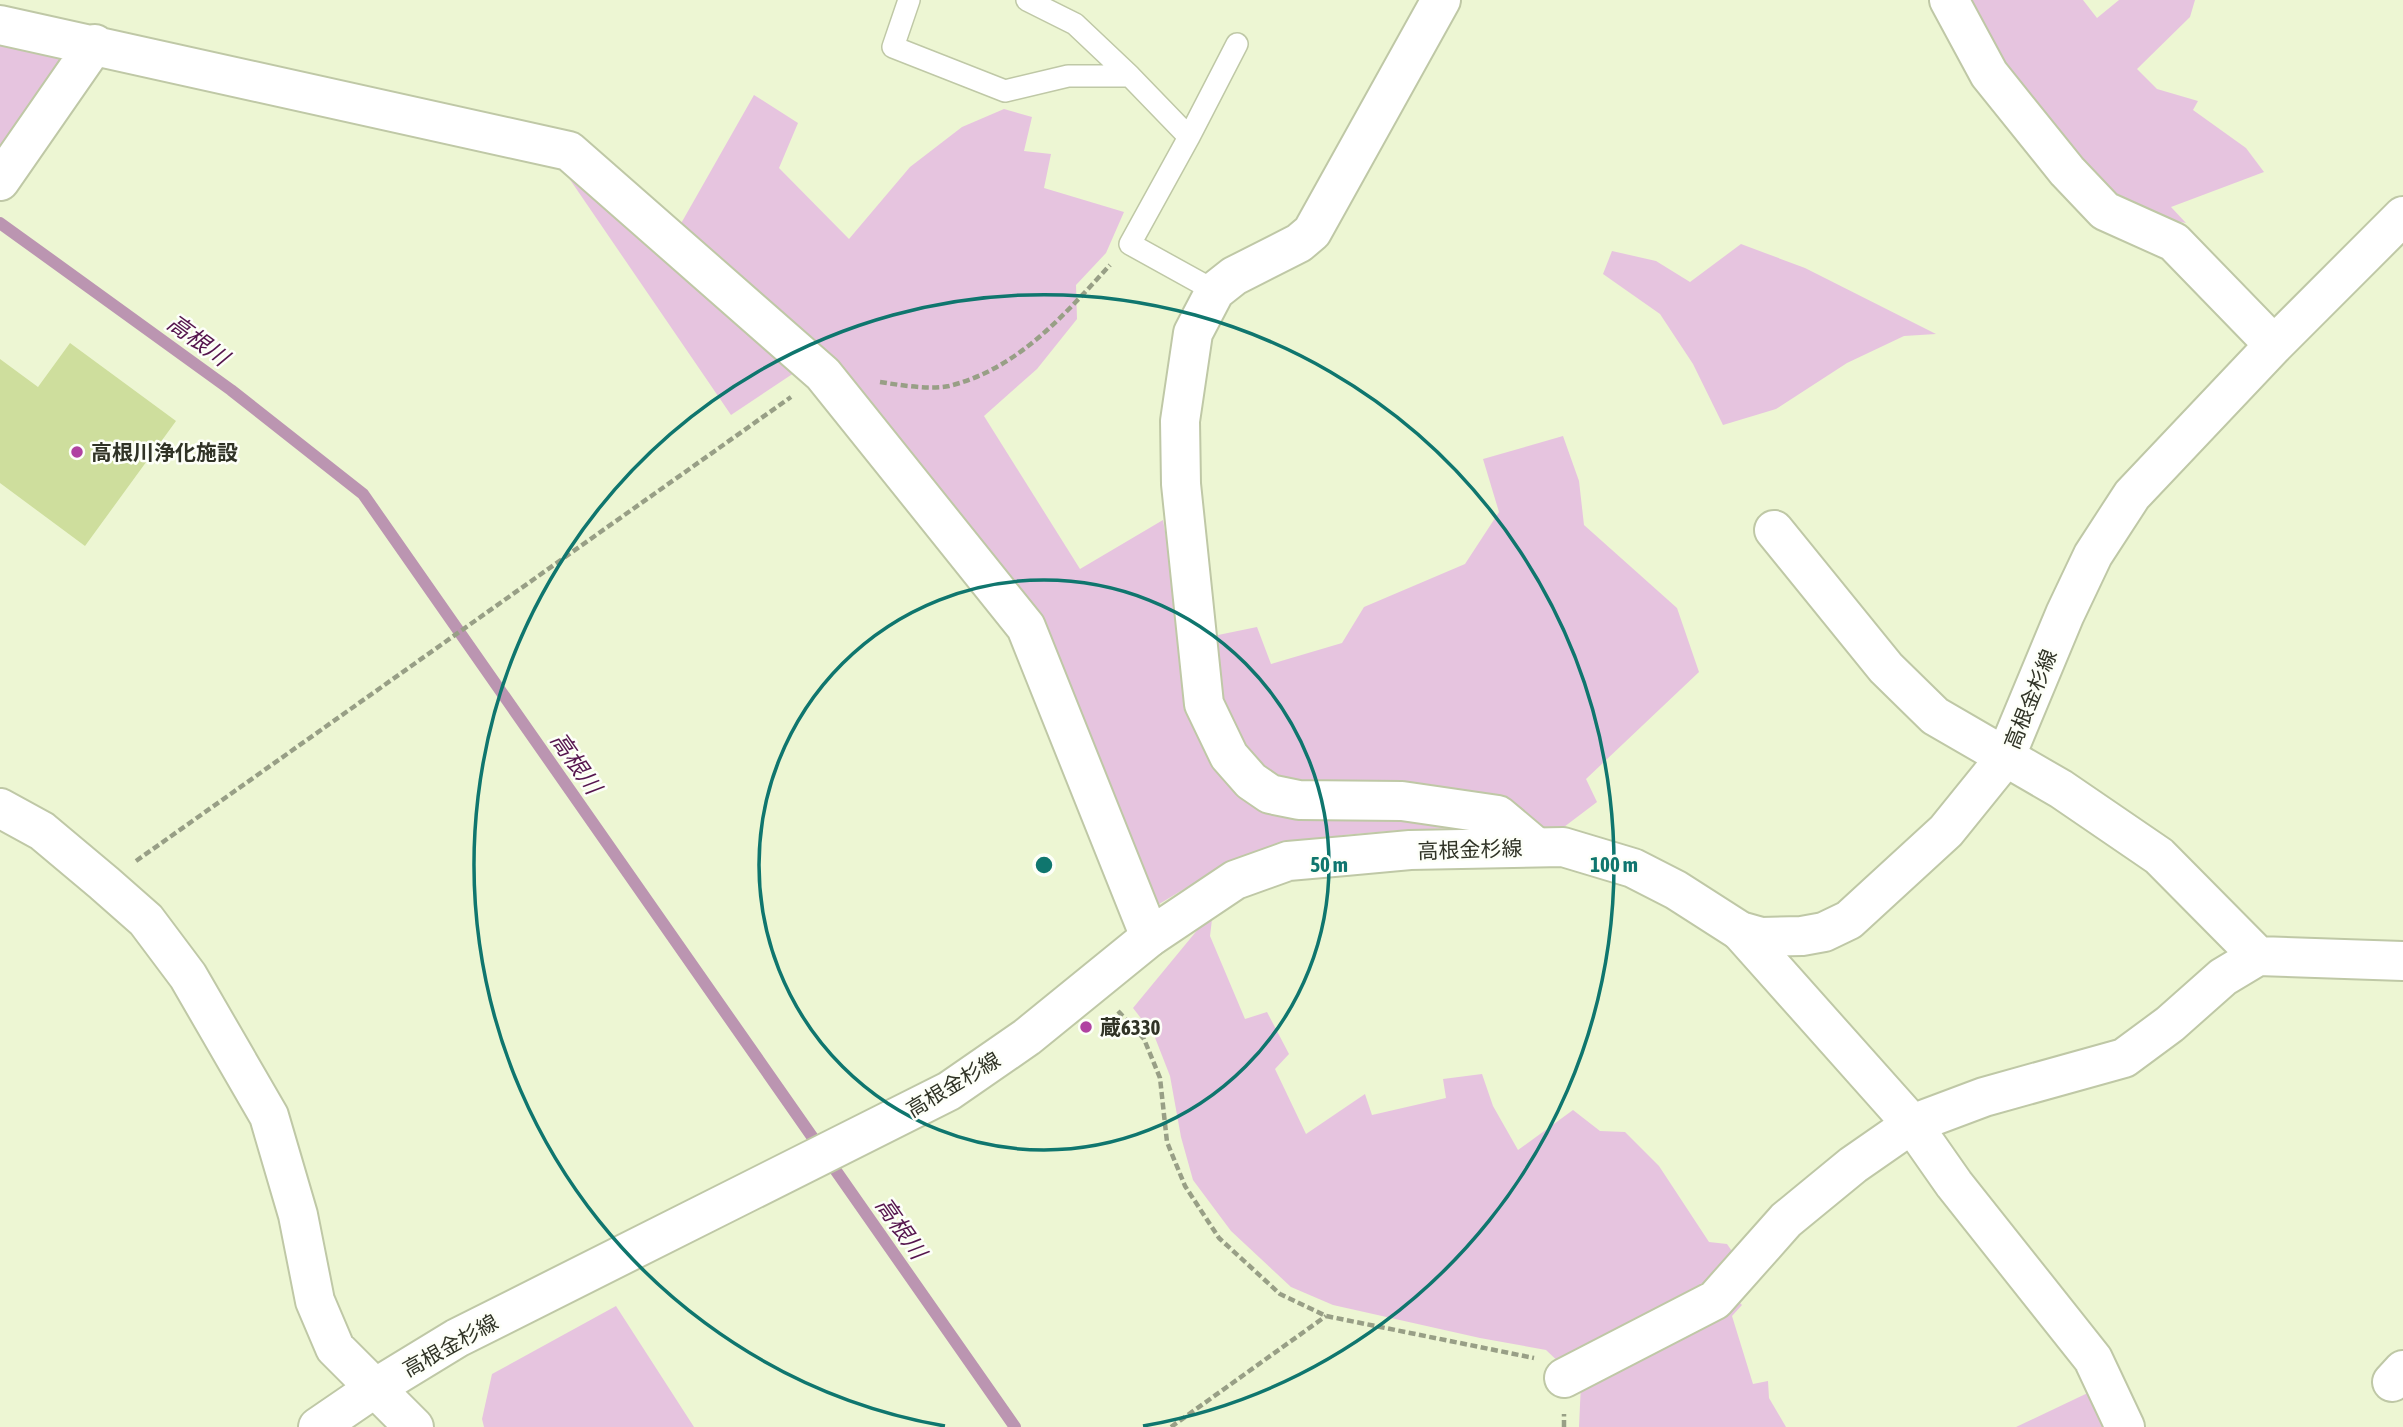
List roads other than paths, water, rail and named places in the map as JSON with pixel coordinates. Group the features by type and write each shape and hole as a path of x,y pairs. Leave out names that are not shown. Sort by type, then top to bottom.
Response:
{"street":[{"path":"1441,0 1312,232 1299,243 1234,276 1215,291 1193,333 1180,421 1181,484 1205,704 1229,756 1251,781 1270,794 1298,800 1402,801 1498,815 1536,847"},
{"path":"1949,0 1989,74 2067,171 2105,211 2174,242 2274,345"},
{"path":"0,24 569,151 822,374 1026,626 1150,937"},
{"path":"0,181 95,44"},
{"name":"高根金杉線","path":"318,1427 375,1388 457,1338 949,1091 1027,1037 1150,937 1235,880 1288,862 1410,850 1563,847 1633,868 1676,890 1740,931 1761,937 1802,936 1824,932 1849,920 1946,831 2005,758 2065,614 2099,545 2132,495 2274,345 2403,216"},
{"path":"1774,530 1886,667 1936,716 2061,789 2159,856 2258,956"},
{"path":"0,808 41,831 146,920 188,976 269,1116 298,1216 315,1301 335,1348 414,1427"},
{"path":"1740,931 1912,1124 1954,1184 2094,1359 2125,1427"},
{"path":"1564,1378 1715,1300 1786,1220 1853,1165 1912,1124 1983,1097 2124,1058 2170,1024 2223,977 2258,956 2403,961"}],"lane":[{"path":"909,0 893,47 1006,91 1068,76 1130,76"},
{"path":"1027,0 1075,24 1189,137"},
{"path":"1215,291 1130,244 1237,44"}],"waterway":[{"name":"高根川","path":"0,223 231,390 363,494 1015,1427"}],"place":[{"name":"高根川浄化施設","path":"77,452"},
{"name":"蔵6330","path":"1086,1027"}]}
